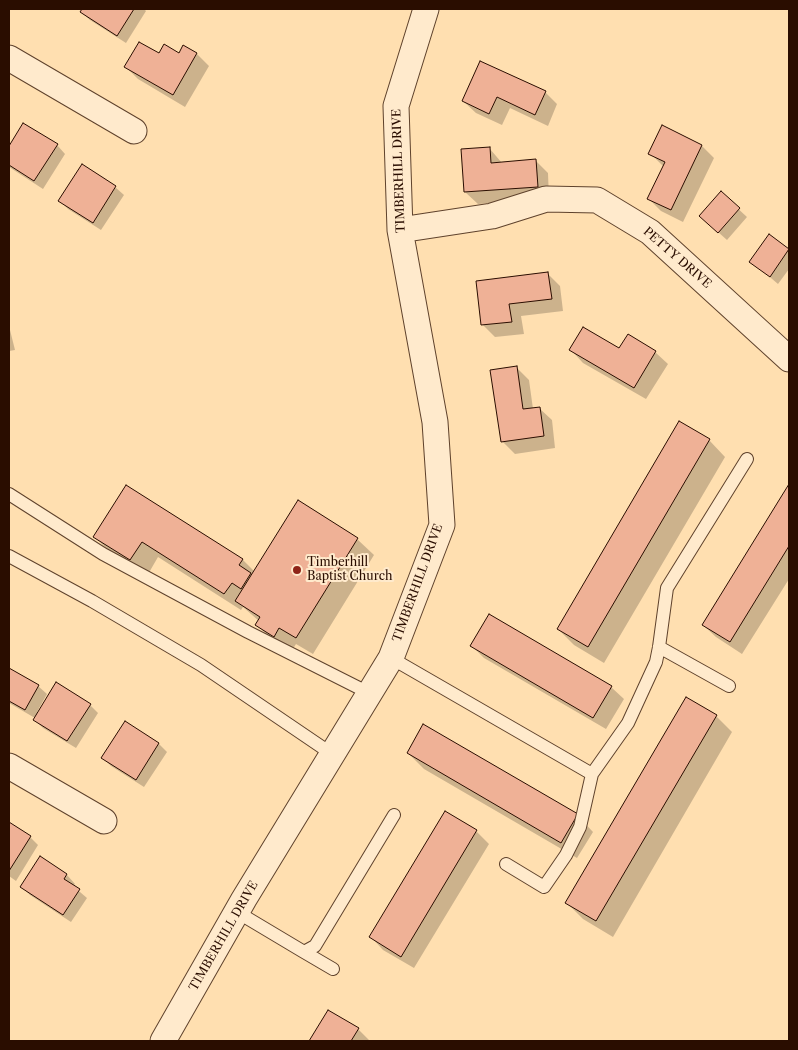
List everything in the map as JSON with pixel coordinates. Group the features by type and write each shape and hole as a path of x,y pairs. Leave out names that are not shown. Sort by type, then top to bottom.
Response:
{"street":[{"name":"TIMBERHILL DRIVE","path":"163,1041 237,912 391,658 442,525 435,422 400,230 396,106 426,9"},
{"path":"9,58 134,131"},
{"name":"PETTY DRIVE","path":"400,230 492,216 546,199 597,200 650,232 789,359"},
{"path":"9,766 104,821"}],"lane":[{"path":"506,864 544,887 566,854 580,827 592,774 628,723 656,662 667,588 747,459"},
{"path":"9,494 103,554 248,632 369,693"},
{"path":"9,556 92,601 201,665 332,754"},
{"path":"659,647 729,686"},
{"path":"391,658 592,774"},
{"path":"304,952 315,946 321,938 394,815"},
{"path":"237,912 333,969"}],"building":[{"path":"82,9 134,9 117,36 80,12"},
{"path":"139,42 159,53 164,44 179,53 183,45 197,53 173,95 124,67"},
{"path":"480,61 546,91 535,115 497,97 489,114 462,101"},
{"path":"23,123 58,144 34,181 9,165 9,146"},
{"path":"662,125 702,145 671,210 647,199 665,162 648,154"},
{"path":"490,147 491,163 536,159 538,187 464,192 461,149"},
{"path":"82,164 116,186 93,223 58,201"},
{"path":"721,191 740,208 718,233 699,216"},
{"path":"769,234 789,249 770,277 749,262"},
{"path":"548,272 552,299 509,304 512,322 481,325 476,281"},
{"path":"583,327 619,348 628,334 656,351 634,388 569,350"},
{"path":"517,366 523,409 540,407 544,436 501,442 490,370"},
{"path":"679,421 710,439 588,647 557,629"},
{"path":"789,484 789,546 730,642 702,625"},
{"path":"126,485 243,559 239,565 251,573 241,589 232,583 224,594 142,542 130,560 93,537"},
{"name":"Timberhill Baptist Church","path":"298,500 358,538 296,638 279,628 274,637 255,625 260,617 235,601"},
{"path":"489,614 612,686 593,718 470,646"},
{"path":"9,668 39,685 25,710 9,701"},
{"path":"56,682 91,704 67,741 33,720"},
{"path":"686,697 717,715 596,921 565,903"},
{"path":"125,721 159,743 136,780 101,758"},
{"path":"423,724 578,814 561,843 407,753"},
{"path":"445,811 477,830 401,957 369,937"},
{"path":"9,822 31,836 9,871"},
{"path":"40,856 67,874 64,879 80,889 63,915 20,887"},
{"path":"328,1010 359,1028 351,1041 309,1041"}],"place":[{"name":"Timberhill Baptist Church","path":"297,570"}]}
